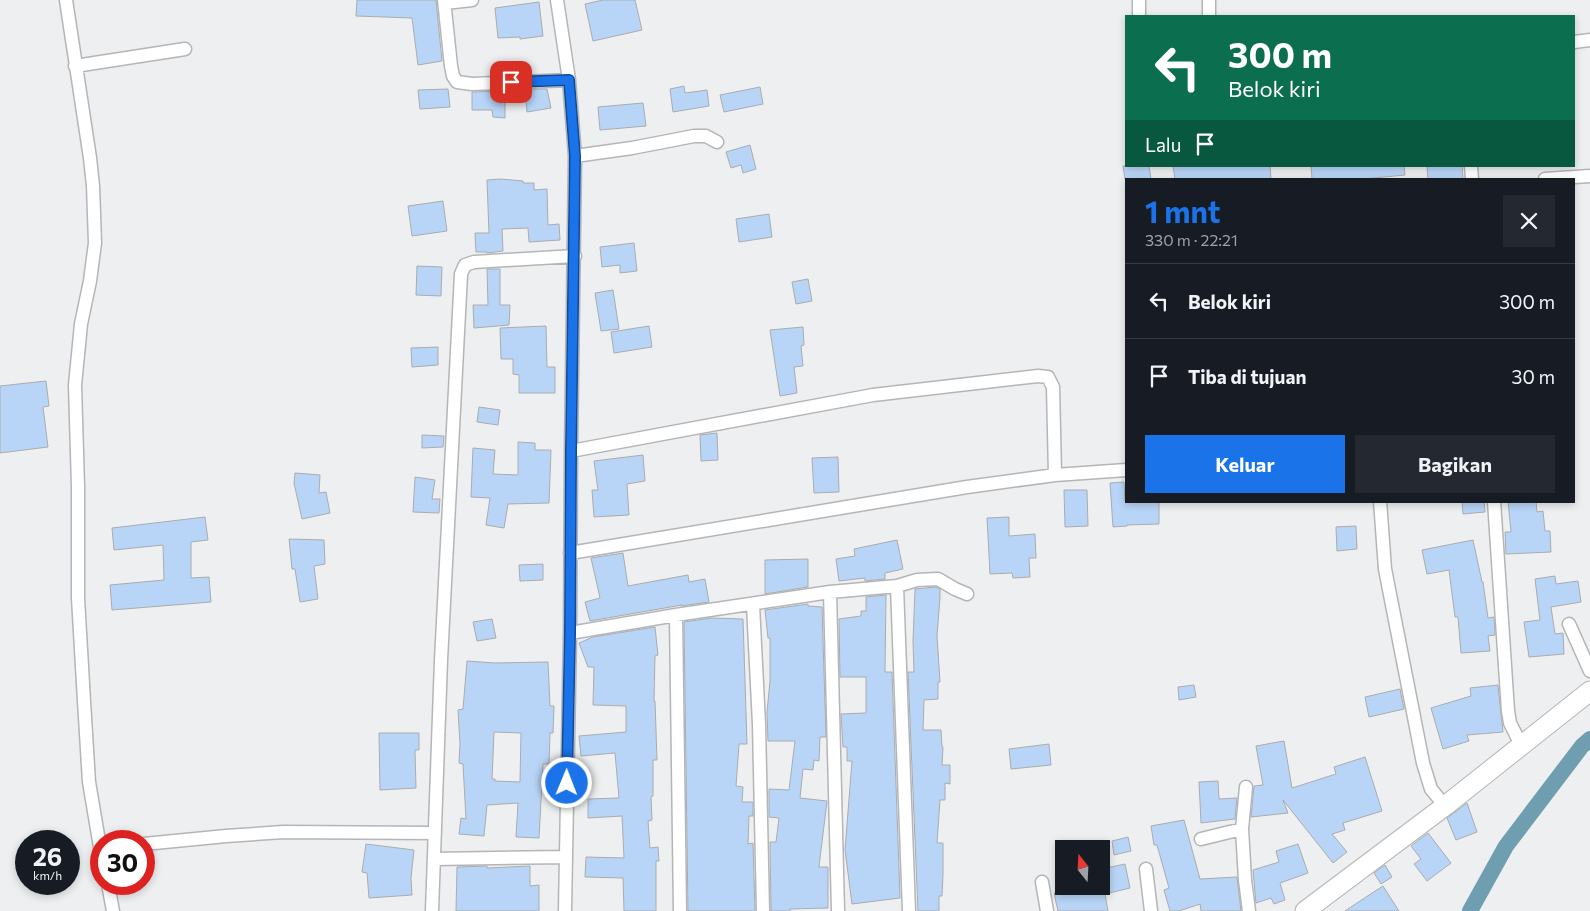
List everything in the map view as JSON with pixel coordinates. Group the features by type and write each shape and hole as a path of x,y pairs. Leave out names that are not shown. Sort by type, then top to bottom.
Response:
{"street":[{"path":"66,0 90,158 95,243 81,324 75,385 78,487 78,598 89,782 97,830"},
{"path":"472,0 445,2 452,72 457,82 472,84 569,80"},
{"path":"557,0 569,80 575,156 570,633 564,911"},
{"path":"1139,0 1139,15"},
{"path":"1209,0 1209,15"},
{"path":"1575,42 1590,40"},
{"path":"75,66 185,49"},
{"path":"575,156 632,148 694,136 706,136 717,142"},
{"path":"1560,178 1590,176"},
{"path":"432,911 445,559 462,269 465,265 474,262 574,256"},
{"path":"571,451 873,395 1048,376 1053,387 1055,475"},
{"path":"570,553 917,495 1055,475 1125,470"},
{"path":"1380,503 1385,569 1422,763 1431,790 1444,806"},
{"path":"1494,503 1508,711 1510,723 1521,745"},
{"path":"570,633 830,592 897,586 918,580 938,579 967,594"},
{"path":"897,586 908,911"},
{"path":"830,592 838,911"},
{"path":"753,605 759,724 763,911"},
{"path":"676,615 680,911"},
{"path":"1569,624 1590,671"},
{"path":"1305,911 1444,806 1590,691"},
{"path":"1246,787 1242,829 1249,911"},
{"path":"1201,839 1242,829"},
{"path":"155,843 283,832 435,833"},
{"path":"434,860 565,858"},
{"path":"1146,869 1151,911"},
{"path":"1042,882 1047,911"},
{"path":"110,895 113,911"}],"building":[{"path":"357,0 436,0 442,61 418,65 412,18 356,16"},
{"path":"603,0 635,0 642,30 593,41 585,4"},
{"path":"539,2 543,36 520,39 520,37 498,38 495,8"},
{"path":"684,86 685,93 707,90 709,106 673,112 670,89"},
{"path":"760,87 763,104 724,112 720,95"},
{"path":"448,89 450,107 420,109 418,90"},
{"path":"547,89 551,108 527,112 525,92"},
{"path":"505,91 505,118 493,117 492,110 472,110 472,92"},
{"path":"643,103 646,126 600,130 598,107"},
{"path":"750,145 756,169 743,173 741,165 731,168 726,152"},
{"path":"1123,166 1149,167 1151,178 1125,179"},
{"path":"1173,167 1270,167 1271,178 1175,178"},
{"path":"1311,167 1404,167 1405,175 1374,178 1312,178"},
{"path":"1427,167 1462,167 1463,178 1428,178"},
{"path":"501,179 534,183 534,190 547,189 548,225 559,224 560,240 529,242 528,228 502,229 503,251 476,252 475,233 489,233 487,180"},
{"path":"443,201 447,231 412,236 408,206"},
{"path":"769,214 772,237 739,242 736,219"},
{"path":"634,243 637,271 620,273 620,265 602,267 600,247"},
{"path":"417,266 442,267 441,296 416,295"},
{"path":"487,269 500,269 500,305 510,305 509,325 474,328 473,305 488,305"},
{"path":"808,279 812,301 796,304 792,282"},
{"path":"613,290 619,329 601,331 595,293"},
{"path":"546,326 547,367 555,367 555,393 519,393 519,375 513,374 513,359 501,359 500,328"},
{"path":"649,326 652,347 614,353 611,332"},
{"path":"803,327 804,345 801,346 803,366 794,367 797,393 780,396 770,330"},
{"path":"438,347 438,365 412,367 411,348"},
{"path":"46,381 49,406 43,407 48,447 0,453 0,386"},
{"path":"479,407 500,410 498,425 477,422"},
{"path":"717,433 718,460 701,461 700,435"},
{"path":"422,435 444,436 443,447 422,448"},
{"path":"518,442 535,443 535,450 551,450 549,503 508,504 504,528 486,525 490,498 471,497 473,448 495,450 493,474 518,475"},
{"path":"643,455 645,481 627,484 629,515 594,517 592,490 598,490 594,461"},
{"path":"838,457 839,492 814,493 812,458"},
{"path":"295,473 320,475 319,493 326,492 330,513 302,519 294,483"},
{"path":"415,477 435,480 432,499 440,499 439,513 413,512"},
{"path":"1124,482 1125,503 1159,503 1159,524 1113,527 1110,483"},
{"path":"1064,490 1087,490 1088,526 1065,527"},
{"path":"1462,503 1484,503 1485,512 1463,514"},
{"path":"1508,503 1536,503 1537,512 1543,511 1545,531 1550,531 1551,552 1506,554 1505,532 1511,532"},
{"path":"205,517 208,540 191,542 191,578 209,577 211,602 112,610 110,585 164,580 163,545 114,550 112,528"},
{"path":"1009,517 1009,536 1035,534 1036,558 1029,558 1030,577 1013,578 1012,573 990,574 987,518"},
{"path":"1356,526 1357,549 1337,551 1336,527"},
{"path":"289,539 324,540 325,564 314,566 318,599 300,602 295,569 292,569"},
{"path":"897,540 903,569 885,573 885,579 865,581 865,578 839,581 836,559 855,556 854,549"},
{"path":"1473,540 1483,582 1488,618 1494,617 1495,635 1488,636 1490,651 1461,653 1458,617 1455,617 1449,570 1427,574 1422,550"},
{"path":"623,553 628,586 688,575 689,582 705,579 709,602 590,621 585,602 600,598 591,558"},
{"path":"808,559 808,587 765,594 765,560"},
{"path":"543,564 543,580 520,581 519,565"},
{"path":"1555,576 1556,584 1578,581 1581,602 1551,607 1555,634 1563,633 1564,654 1529,657 1524,622 1540,620 1535,579"},
{"path":"936,587 940,589 937,636 940,682 938,682 938,699 924,700 923,730 941,730 943,747 942,765 950,765 950,784 945,783 945,800 940,800 937,843 943,843 943,874 942,896 939,896 939,911 918,911 908,672 914,672 915,589"},
{"path":"886,595 885,672 892,672 900,898 852,904 845,850 852,761 847,761 847,747 843,747 841,714 866,713 866,677 840,677 839,619 861,616 861,611 866,611 866,597"},
{"path":"808,604 808,606 822,607 826,737 820,737 819,761 814,760 813,770 803,769 800,798 827,801 819,867 828,867 828,908 771,911 770,842 776,842 779,818 769,817 769,789 789,790 795,741 768,741 767,712 770,681 770,638 768,638 765,610"},
{"path":"712,618 743,619 747,744 739,744 736,786 743,787 742,802 753,802 753,816 749,816 748,844 753,843 755,911 688,911 684,622"},
{"path":"492,619 496,638 477,641 473,622"},
{"path":"655,627 658,655 655,656 654,701 657,760 653,760 652,820 648,821 650,848 658,847 659,861 656,861 656,911 624,911 623,878 585,877 586,857 624,858 622,816 588,818 588,799 619,798 615,753 581,756 579,736 626,732 626,706 593,705 594,667 588,667 579,643 593,637"},
{"path":"467,661 495,663 548,662 550,706 554,706 553,733 550,733 549,764 543,764 539,838 516,837 518,803 487,805 484,836 459,834 461,818 466,819 463,764 459,763 458,710 463,709","holes":["494,732 521,733 520,782 495,781 495,779 492,779"]},
{"path":"1194,685 1196,697 1179,700 1178,687"},
{"path":"1498,685 1503,732 1467,735 1469,741 1443,749 1431,708 1471,696 1470,688"},
{"path":"1400,689 1404,709 1369,717 1365,697"},
{"path":"379,733 419,733 419,750 415,750 416,788 380,790"},
{"path":"1284,741 1292,788 1336,774 1334,767 1365,757 1382,811 1343,823 1345,830 1332,834 1347,852 1333,863 1283,800 1288,813 1251,817 1254,786 1263,785 1256,746"},
{"path":"1049,744 1051,765 1011,769 1009,749"},
{"path":"1218,781 1219,799 1237,798 1235,819 1201,823 1199,782"},
{"path":"1467,803 1477,832 1456,840 1447,818"},
{"path":"1184,820 1200,879 1237,877 1241,911 1201,911 1200,904 1179,911 1170,911 1164,890 1169,888 1157,845 1154,845 1151,826"},
{"path":"1428,833 1451,863 1427,881 1414,864 1421,859 1411,846"},
{"path":"1128,837 1131,851 1114,855 1112,841"},
{"path":"366,844 414,850 411,878 412,895 369,898 367,873 362,872"},
{"path":"1298,844 1308,873 1280,883 1285,900 1274,904 1271,898 1256,903 1253,870 1279,862 1276,851"},
{"path":"1125,864 1130,888 1110,893 1110,867"},
{"path":"1385,865 1392,877 1381,884 1374,873"},
{"path":"487,866 487,868 530,866 530,886 539,885 539,911 456,911 457,867"},
{"path":"1383,886 1399,911 1345,911 1366,897"},
{"path":"1054,893 1055,895 1105,895 1108,911 1058,911"}],"waterway":[{"path":"1470,911 1506,846 1582,746 1590,739"}],"route":[{"path":"511,82 569,80 575,156 567,783"}]}
